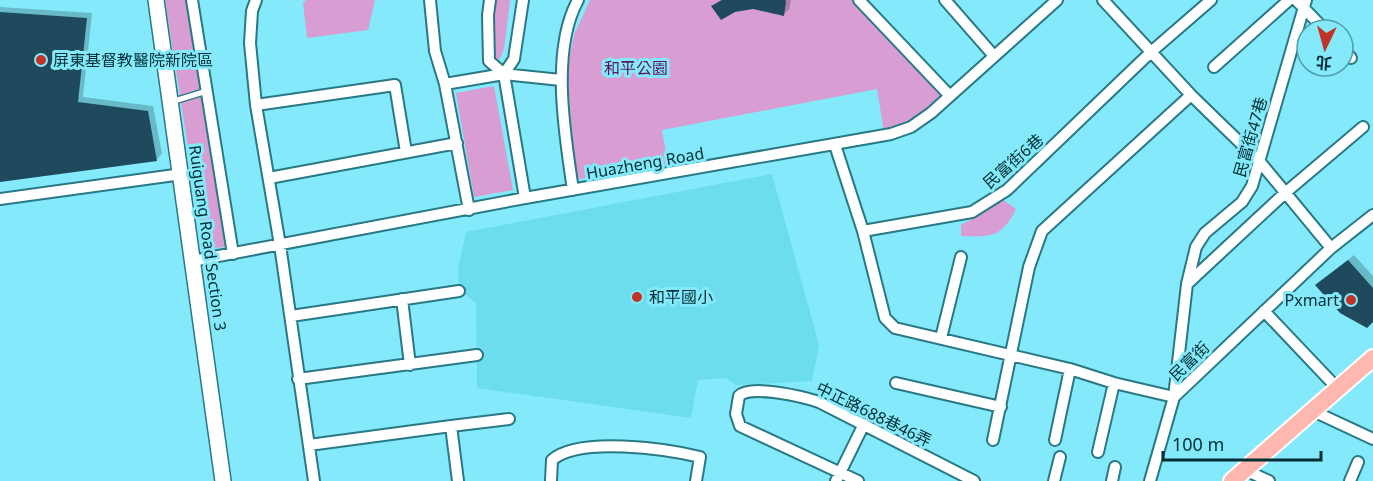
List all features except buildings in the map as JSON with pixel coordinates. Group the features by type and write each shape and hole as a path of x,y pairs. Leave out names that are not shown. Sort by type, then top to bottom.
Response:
{"main road":[{"path":"1238,476 1373,358"}],"street":[{"name":"Ruiguang Road Section 3","path":"156,0 224,481"},
{"path":"192,0 233,254"},
{"path":"256,0 252,11 250,43 256,105 291,315 298,380 314,481"},
{"path":"430,0 435,51 445,84 469,210"},
{"path":"490,0 489,61 504,74 525,198"},
{"path":"504,74 514,59 524,0"},
{"path":"573,190 561,80 567,41 578,0"},
{"path":"859,0 950,96"},
{"path":"945,0 994,56"},
{"name":"Huazheng Road","path":"192,261 525,198 891,134 910,127 950,96 1058,0"},
{"path":"1103,0 1191,95 1260,162 1331,248"},
{"name":"民富街6巷","path":"863,231 972,212 1007,190 1151,52 1211,0"},
{"path":"1214,67 1289,0"},
{"path":"1296,0 1305,4 1316,18"},
{"name":"民富街47巷","path":"1150,481 1174,397 1187,284 1196,247 1205,233 1242,202 1252,186 1305,4"},
{"path":"445,84 504,74 561,80"},
{"path":"256,105 395,84 406,152"},
{"path":"993,440 1029,267 1042,231 1191,95"},
{"path":"1187,284 1285,193 1363,127"},
{"path":"269,178 457,143"},
{"name":"民富街","path":"835,145 863,231 885,318 895,328 1070,369 1114,383 1174,397 1331,248 1372,219"},
{"path":"0,199 182,174"},
{"path":"941,338 961,257"},
{"path":"291,315 459,291"},
{"path":"402,299 410,365"},
{"path":"1264,311 1338,389"},
{"path":"298,380 477,355"},
{"path":"1055,440 1070,369"},
{"path":"896,383 1001,407"},
{"path":"1098,452 1114,383"},
{"name":"中正路688巷46弄","path":"858,481 838,477 740,426 736,414 739,396 749,391 800,396 864,424 974,481"},
{"path":"1313,411 1373,440"},
{"path":"309,445 509,419"},
{"path":"838,477 864,424"},
{"path":"451,426 458,481"},
{"path":"551,481 552,460 560,454 601,447 662,448 700,457 700,480"},
{"path":"1054,481 1060,457"},
{"path":"1350,481 1358,462"},
{"path":"1112,481 1115,467"},
{"path":"1238,476 1269,481"}],"lane":[{"path":"171,102 207,91"}],"shaded area":[{"name":"和平國小","path":"772,174 819,345 812,381 736,385 726,378 698,380 691,418 477,388 476,303 459,290 458,269 466,232"}],"green space":[{"path":"165,0 188,0 225,247 204,249"},
{"path":"306,0 375,0 368,30 307,38 303,3"},
{"path":"495,0 510,0 504,49 499,60 495,58 493,44"},
{"name":"和平公園","path":"590,0 855,0 945,100 922,119 884,132 877,89 662,130 668,165 623,175 576,179 567,71 574,35"},
{"path":"494,86 513,190 474,197 456,93"},
{"path":"998,196 1016,209 1006,226 987,236 961,236 961,225 983,213"}],"place":[{"name":"屏東基督教醫院新院區","path":"41,60"},
{"name":"和平國小","path":"637,297"},
{"name":"Pxmart","path":"1351,300"}]}
